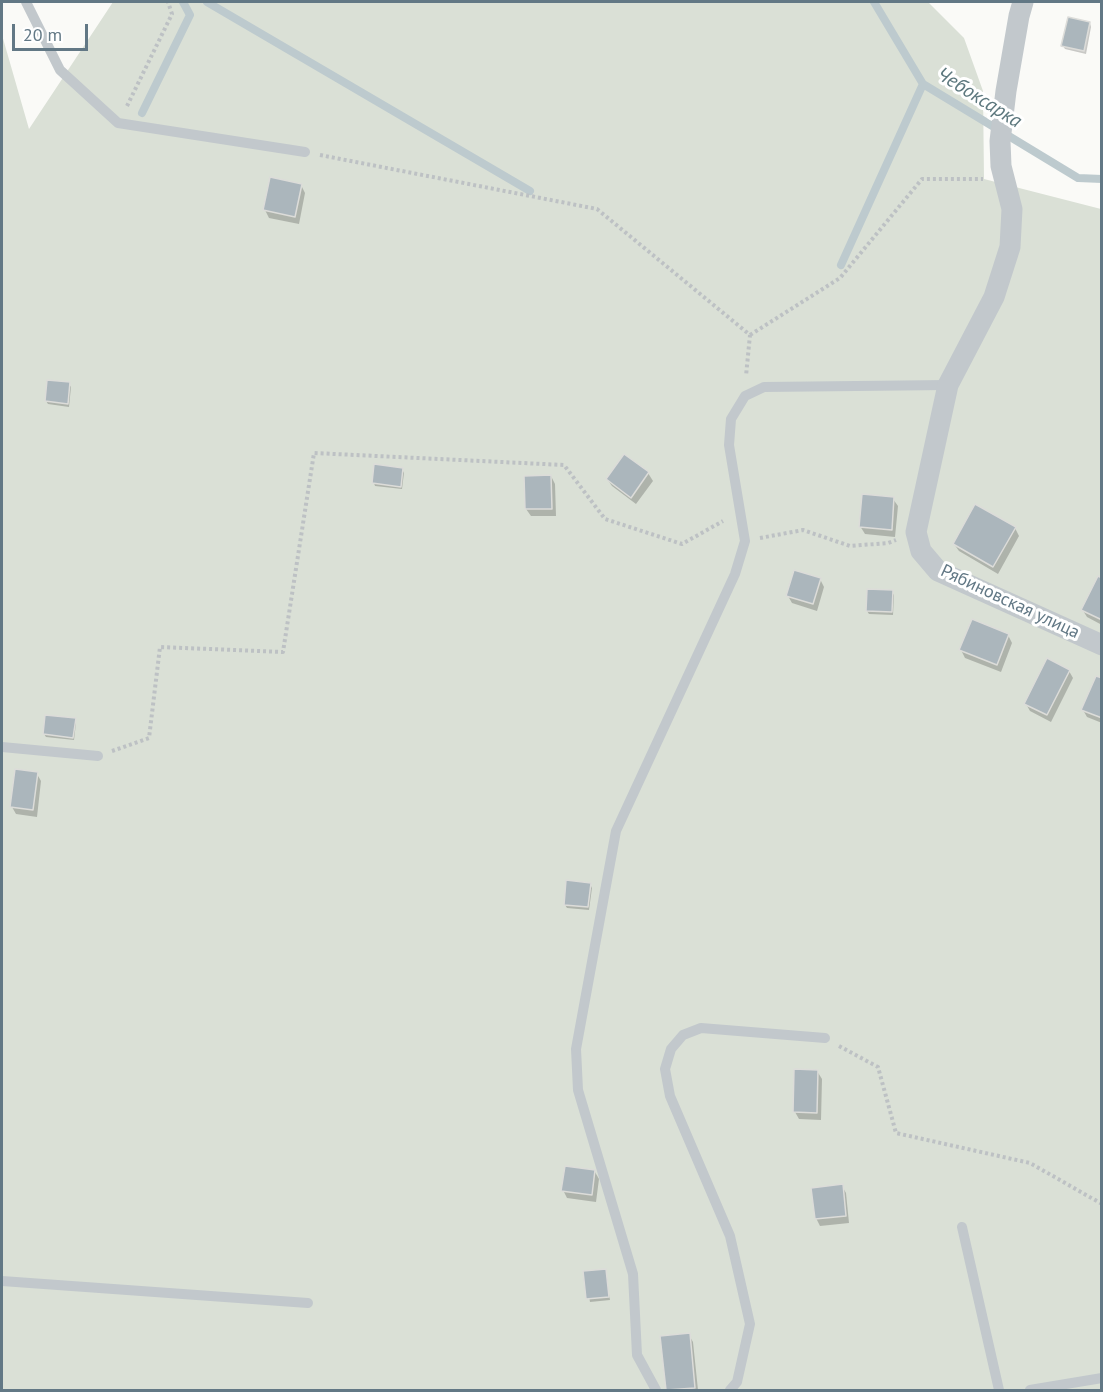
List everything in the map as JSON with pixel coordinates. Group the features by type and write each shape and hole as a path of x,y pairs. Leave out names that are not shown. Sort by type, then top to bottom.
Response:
{"street":[{"path":"916,532 948,385 994,297 1011,247 1012,209 1001,166 1000,141 1016,6"},
{"name":"Рябиновская улица","path":"916,532 921,551 938,572 1101,645"}],"lane":[{"path":"26,2 60,70 118,123 305,152"},
{"path":"656,1390 637,1355 633,1274 578,1090 576,1049 616,831 735,574 745,541 729,445 731,419 745,396 764,387 948,385"},
{"path":"2,747 98,756"},
{"path":"730,1390 736,1382 750,1324 730,1236 670,1096 665,1070 672,1049 683,1035 701,1028 825,1038"},
{"path":"962,1227 999,1390"},
{"path":"2,1281 308,1303"},
{"path":"1029,1390 1101,1378"}],"path":[{"path":"118,123 172,14 168,2"},
{"path":"305,152 597,209 750,335"},
{"path":"750,335 840,278 922,179 984,179 1001,166"},
{"path":"745,396 750,335"},
{"path":"98,756 149,738 160,647 283,652 315,453 564,465 605,519 682,543 740,512"},
{"path":"745,541 803,530 850,546 888,543 916,532"},
{"path":"825,1038 878,1067 896,1133 1030,1163 1101,1204"}],"shaded area":[{"path":"113,2 928,2 964,38 983,91 984,179 1101,209 1101,1390 2,1390 2,35 29,129"}],"building":[{"path":"1068,17 1090,22 1084,51 1061,46"},
{"path":"270,177 302,184 295,217 263,210"},
{"path":"47,380 70,382 68,404 45,401"},
{"path":"624,454 649,472 631,498 606,479"},
{"path":"374,464 403,468 401,487 372,483"},
{"path":"551,475 552,509 525,509 524,476"},
{"path":"862,494 894,497 892,530 859,527"},
{"path":"975,504 1016,527 993,567 953,544"},
{"path":"794,570 821,578 813,604 786,596"},
{"path":"1098,576 1102,578 1102,620 1081,610"},
{"path":"867,589 893,590 892,612 866,611"},
{"path":"972,619 1009,634 997,665 959,650"},
{"path":"1047,658 1070,670 1047,715 1024,704"},
{"path":"1096,676 1102,678 1102,718 1081,710"},
{"path":"45,715 76,718 73,738 43,734"},
{"path":"15,769 38,772 33,810 10,807"},
{"path":"566,880 591,883 588,907 564,905"},
{"path":"794,1069 818,1070 817,1113 793,1112"},
{"path":"565,1166 595,1170 592,1195 561,1191"},
{"path":"843,1184 846,1216 815,1219 811,1188"},
{"path":"606,1269 609,1297 586,1299 583,1271"},
{"path":"690,1333 695,1388 666,1390 660,1336"}],"waterway":[{"path":"142,113 190,15 183,2"},
{"path":"207,2 530,191"},
{"name":"Чебоксарка","path":"874,2 923,84 1078,178 1102,179"},
{"path":"841,265 923,84"}]}
